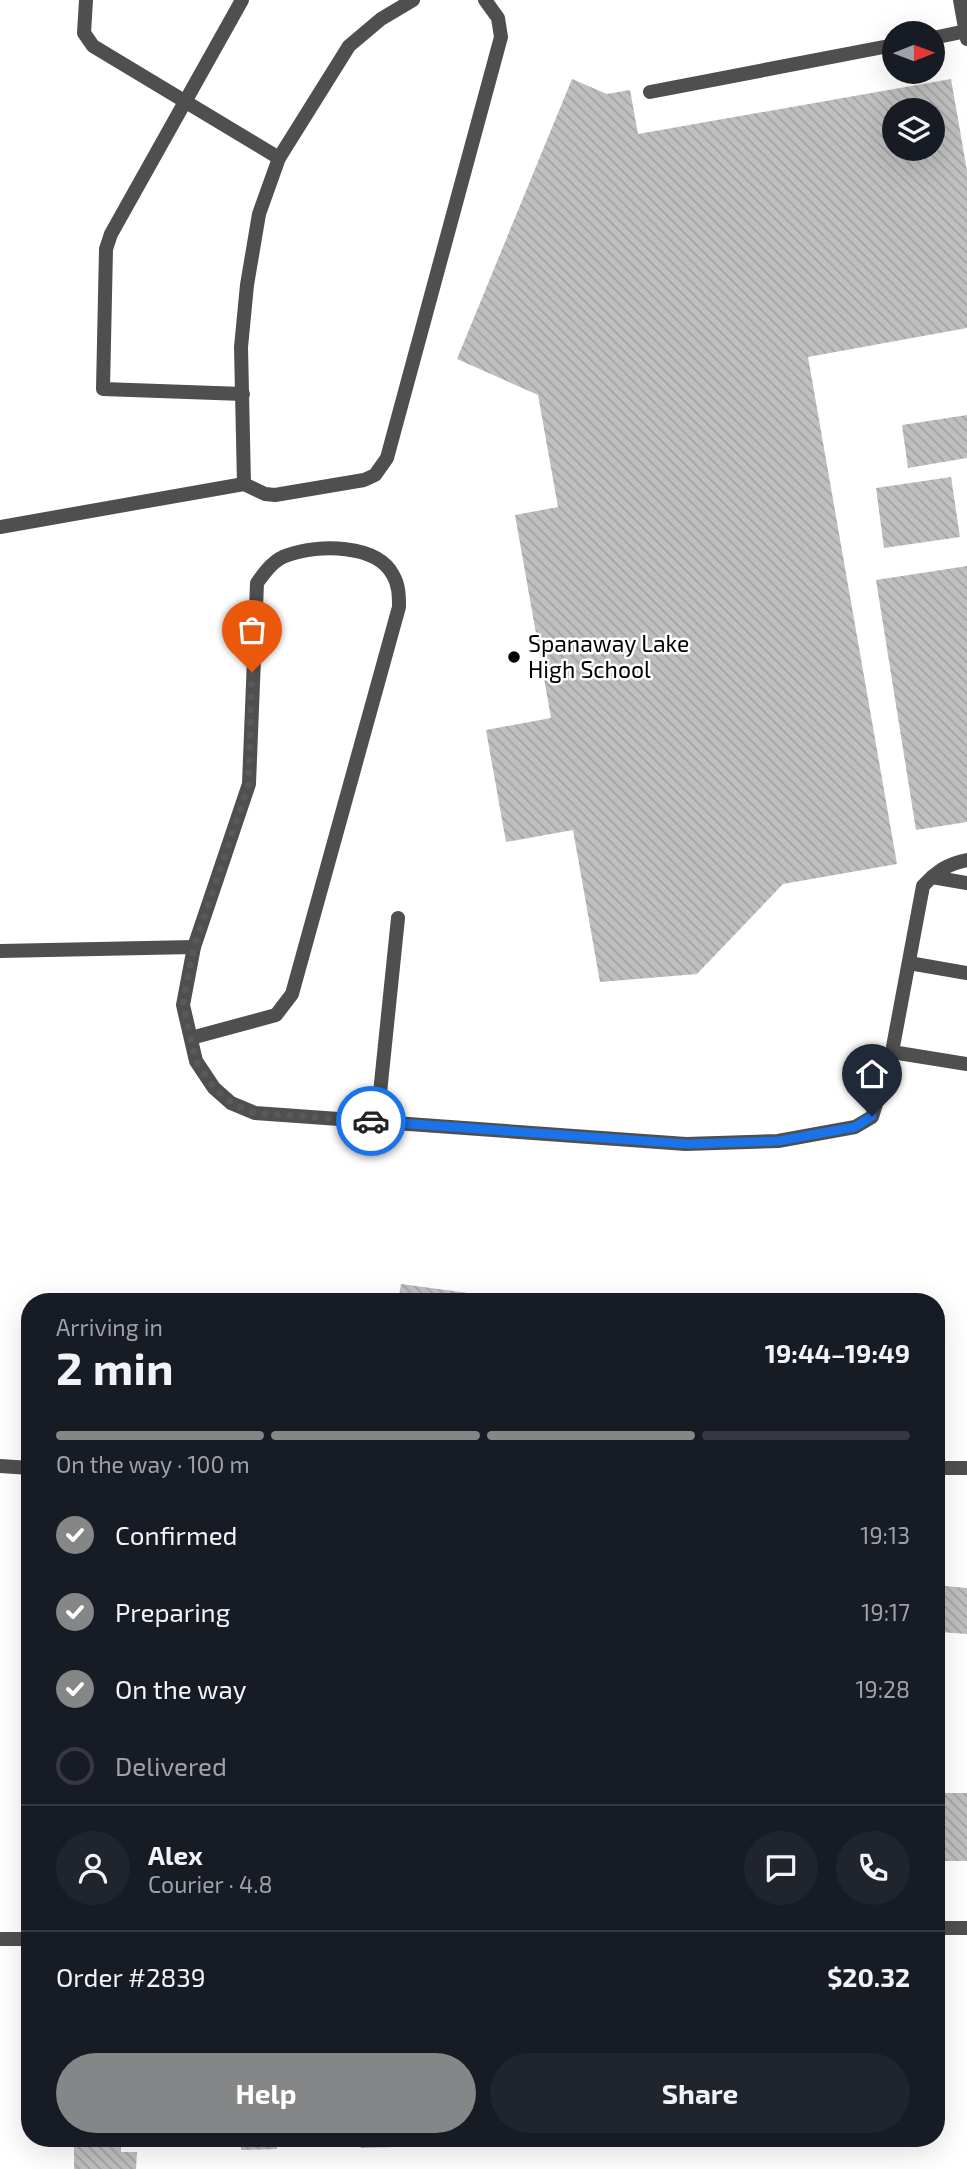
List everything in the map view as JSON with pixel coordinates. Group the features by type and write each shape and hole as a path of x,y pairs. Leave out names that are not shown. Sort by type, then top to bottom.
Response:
{"street":[{"path":"86,0 84,33 93,46 279,159"},
{"path":"242,0 106,249 103,388 243,394"},
{"path":"244,484 242,347 247,285 258,214 279,159 349,47 381,19 413,0"},
{"path":"0,527 244,484 265,494 275,495 364,480 375,475 387,458 501,37 498,18 485,0"},
{"path":"945,37 966,35 960,0"},
{"path":"650,92 882,47"},
{"path":"191,1038 276,1015 292,994 399,607 398,588 393,573 377,559 355,548 288,555 268,567 257,583 249,784 194,947 183,1004 196,1061 214,1088 232,1103 255,1113 687,1144 778,1141 855,1127 872,1116 892,1052 923,886 950,863 967,860"},
{"path":"932,877 967,883"},
{"path":"377,1122 398,918"},
{"path":"0,951 194,947"},
{"path":"909,963 967,973"},
{"path":"892,1052 967,1064"},
{"path":"0,1466 21,1467"},
{"path":"945,1468 967,1468"},
{"path":"945,1928 967,1928"},
{"path":"0,1939 21,1939"}],"building":[{"path":"572,79 607,94 630,90 638,134 923,84 945,84 945,80 951,79 967,171 967,328 808,357 897,864 783,884 697,974 600,982 573,830 506,842 486,730 551,718 515,515 558,507 538,395 457,359"},
{"path":"967,415 967,458 908,468 902,425"},
{"path":"951,477 960,537 884,548 876,488"},
{"path":"967,566 967,822 916,830 876,580"},
{"path":"401,1284 468,1293 400,1293"},
{"path":"945,1586 967,1588 967,1634 945,1632"},
{"path":"945,1793 967,1793 967,1861 945,1861"},
{"path":"74,2147 121,2147 121,2152 137,2152 136,2169 74,2169"},
{"path":"241,2147 277,2147 277,2149 241,2150"}],"way so far":[{"path":"252,672 249,784 194,947 183,1004 196,1061 214,1088 232,1103 255,1113 371,1121"}],"place":[{"name":"Spanaway Lake High School","path":"514,657"}],"route":[{"path":"371,1121 687,1144 778,1141 855,1127 872,1116"}]}
